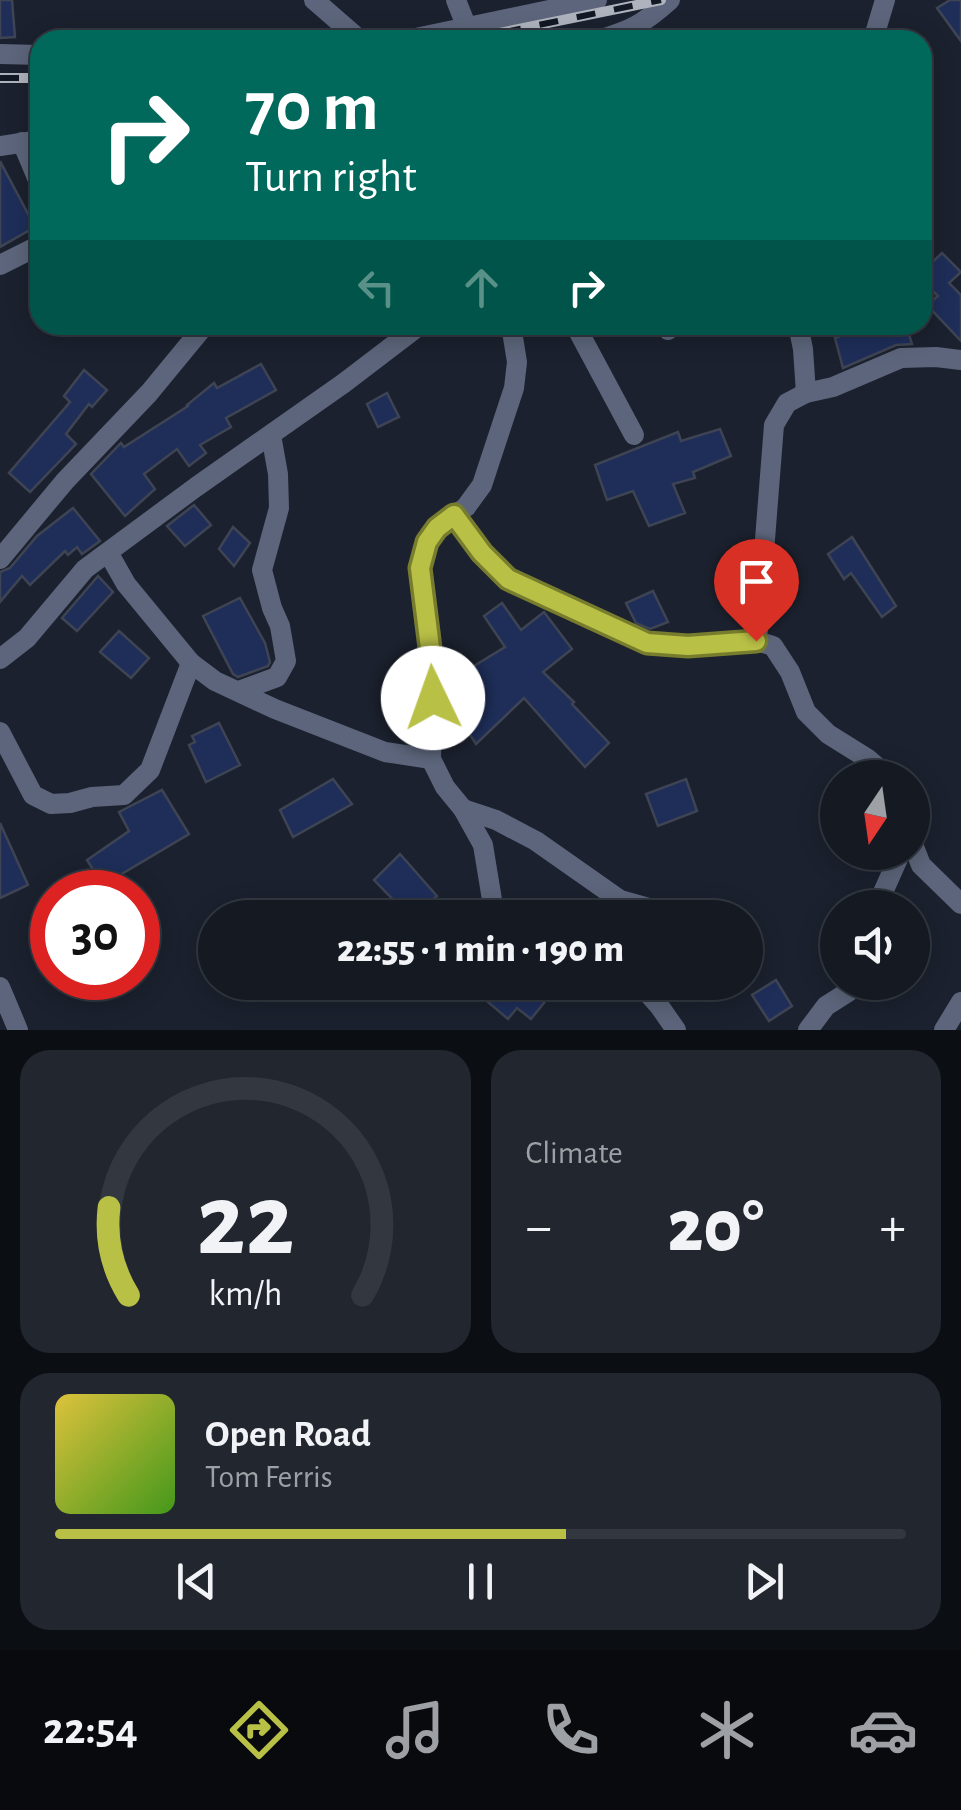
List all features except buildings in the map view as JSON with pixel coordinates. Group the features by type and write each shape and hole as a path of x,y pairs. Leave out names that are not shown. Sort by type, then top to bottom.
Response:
{"street":[{"path":"314,0 348,30"},
{"path":"456,0 466,28"},
{"path":"456,30 597,0"},
{"path":"634,30 670,0"},
{"path":"877,30 886,0"},
{"path":"0,54 30,55"},
{"path":"0,146 30,141"},
{"path":"0,265 30,249"},
{"path":"0,559 64,481 149,393 197,335"},
{"path":"0,659 27,638 86,569 406,335"},
{"path":"492,900 484,845 445,787 432,759 433,672 420,568 427,542 437,528 466,507 482,485 514,388 517,362 513,335"},
{"path":"580,335 634,435"},
{"path":"800,335 806,393"},
{"path":"756,641 774,425 787,403 901,358 961,360"},
{"path":"239,691 277,676 286,661 280,626 262,570 278,508 278,474 270,435"},
{"path":"454,515 482,553 508,579 647,643 688,646 756,641 773,646 790,672 806,712 828,734 870,760"},
{"path":"109,554 126,584 190,663 215,681 384,752 432,759"},
{"path":"0,732 33,795 51,804 124,795 150,770 190,663"},
{"path":"462,808 536,841 610,900"},
{"path":"927,870 961,904"},
{"path":"0,987 18,1030"},
{"path":"650,1000 667,1026"},
{"path":"808,1030 835,1000"},
{"path":"946,1030 961,1002"}],"railway":[{"path":"514,30 661,0"},
{"path":"0,78 30,78"}],"route":[{"path":"433,698 420,568 427,542 454,515 482,553 508,579 647,643 688,646 756,641"}]}
